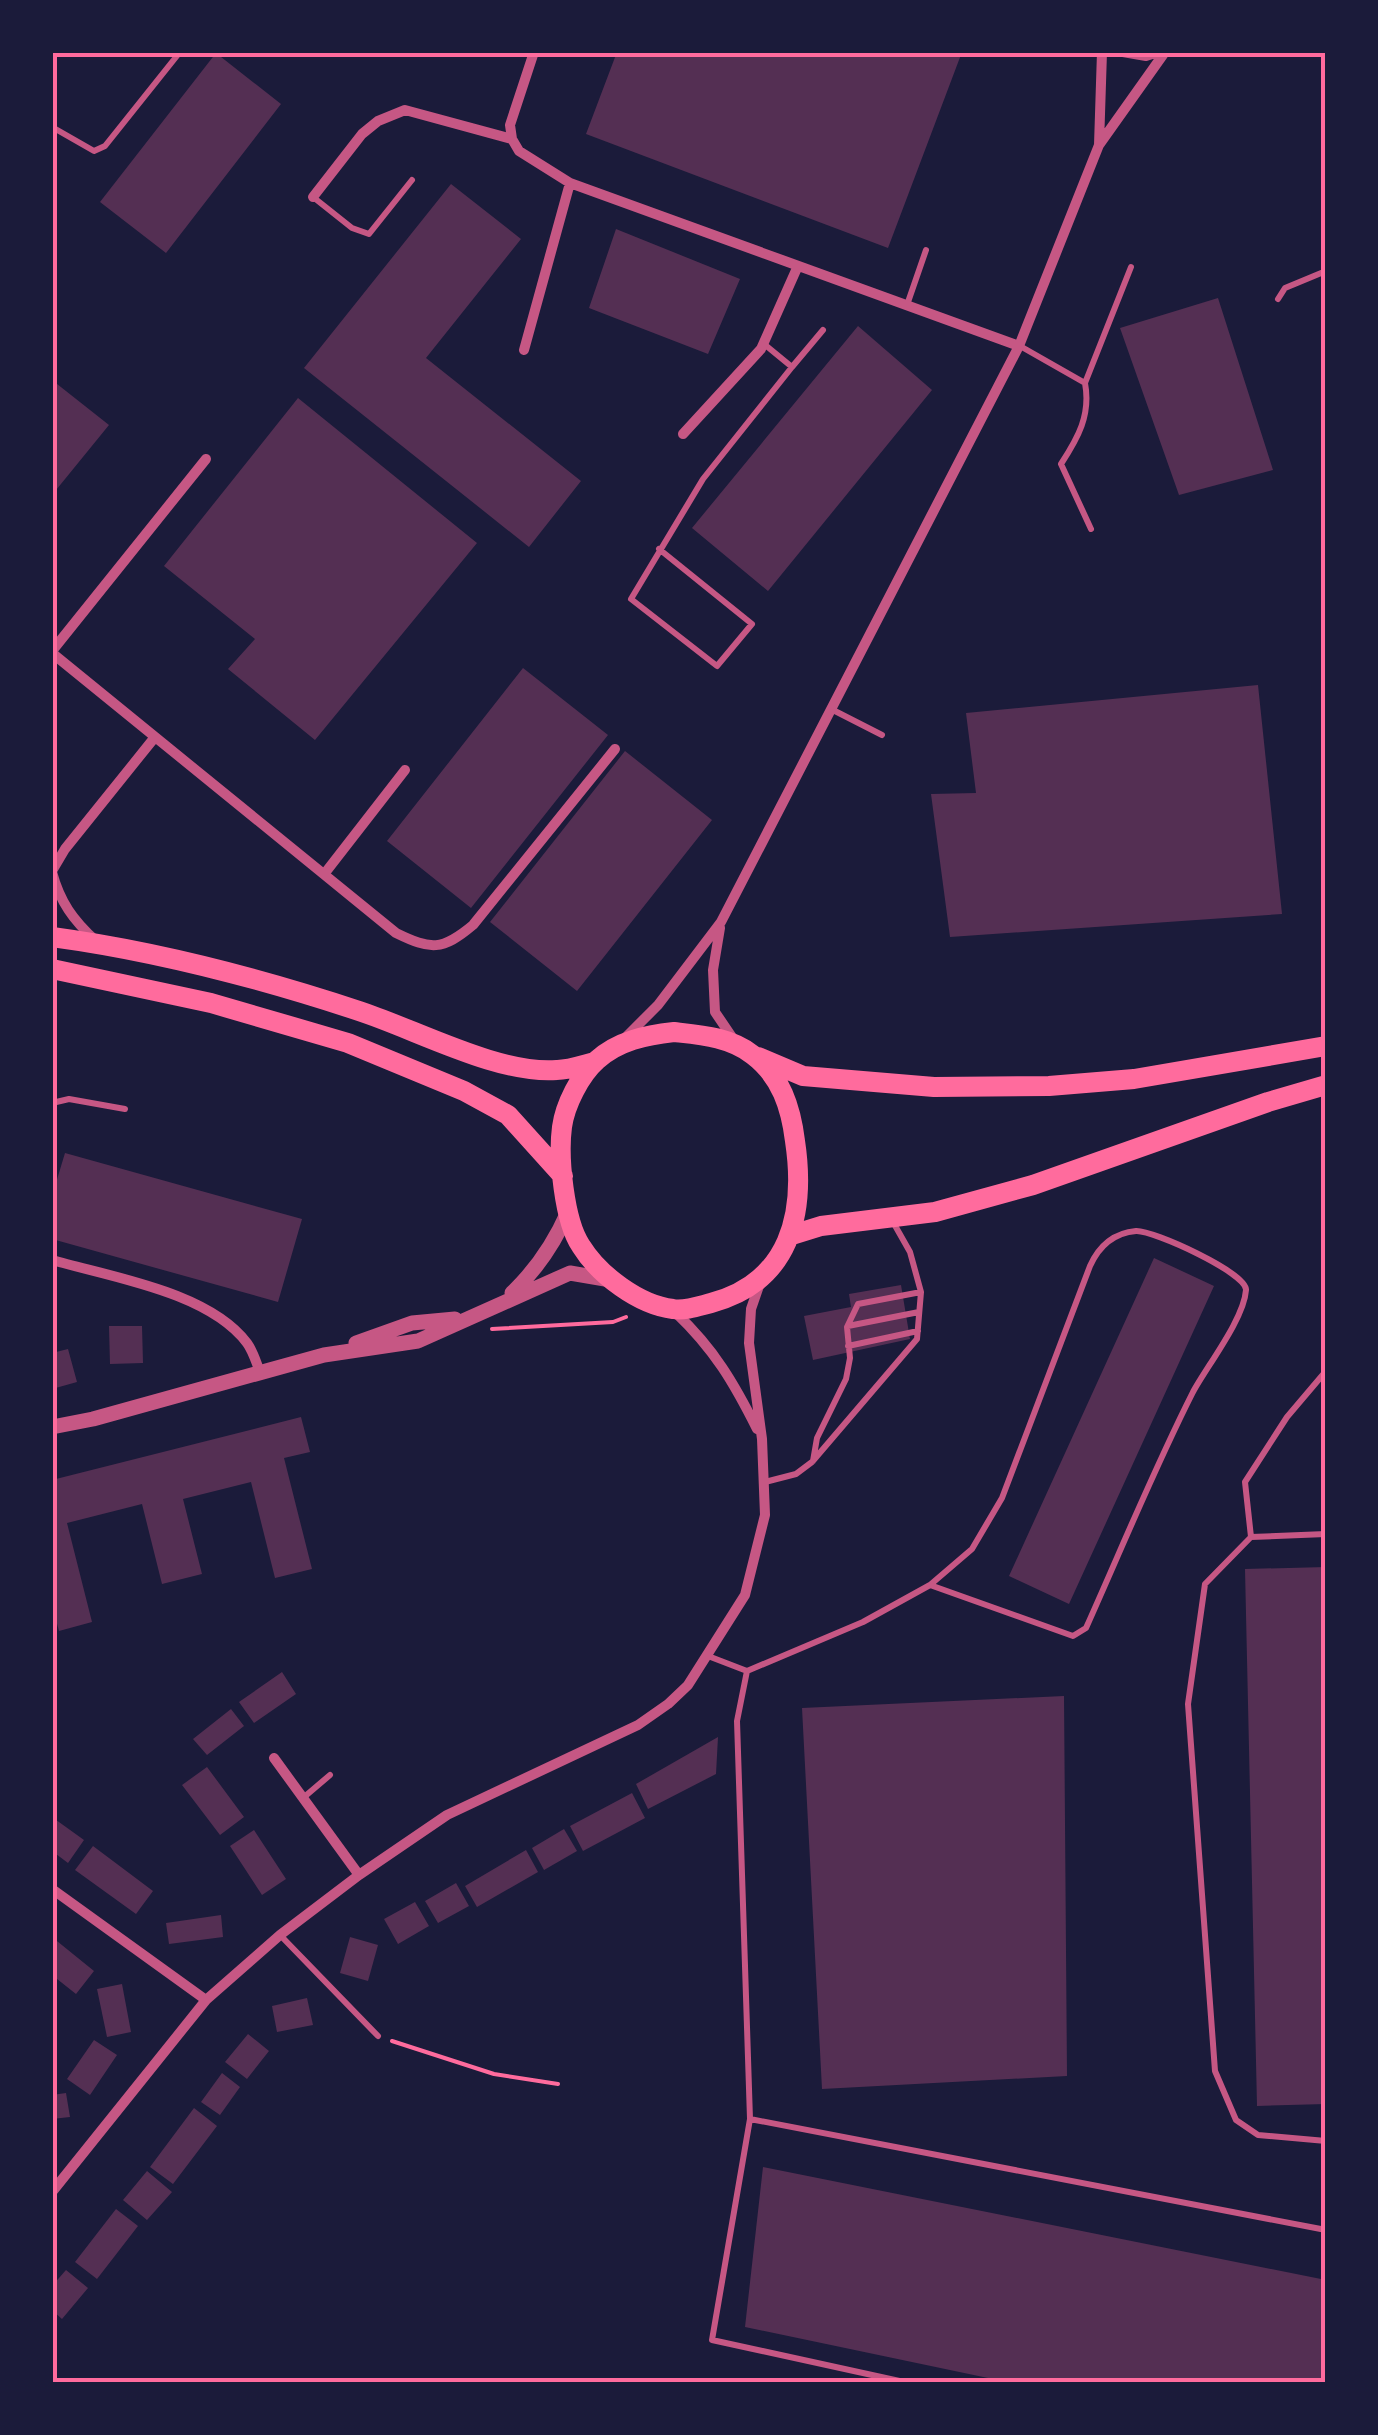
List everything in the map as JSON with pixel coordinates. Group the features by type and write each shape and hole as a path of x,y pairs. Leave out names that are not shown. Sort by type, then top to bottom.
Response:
{"highway":[{"path":"52,936 202,965 342,1006 527,1068 558,1070 595,1062"},
{"path":"52,969 211,1003 348,1044 464,1091 508,1116 564,1177"},
{"path":"756,1056 784,1092 791,1114 800,1196 792,1235 763,1274 742,1294 694,1308 666,1307 638,1296 611,1280 580,1245 568,1212 562,1125 582,1078 595,1062 616,1047 646,1036 674,1032 707,1035 803,1076 934,1087 1049,1086 1134,1079 1326,1046"},
{"path":"792,1235 821,1226 935,1212 1033,1186 1326,1085"}],"street":[{"path":"534,52 510,125 512,139 519,150 570,183 1018,346"},
{"path":"1099,145 1102,52"},
{"path":"1123,52 1146,56 1162,52"},
{"path":"616,1047 658,1005 721,922 1018,346 1099,145 1162,52"},
{"path":"313,196 362,134 405,110 512,139"},
{"path":"524,350 570,183"},
{"path":"683,434 763,343 797,268"},
{"path":"206,459 52,652 396,933 420,945 439,946 457,939 473,925 615,750"},
{"path":"99,943 67,911 52,871 155,737"},
{"path":"324,873 405,770"},
{"path":"721,922 713,970 715,1012 737,1045"},
{"path":"498,1306 529,1277 554,1244 568,1212"},
{"path":"52,1260 175,1295 217,1316 249,1346 260,1372"},
{"path":"52,1427 94,1420 324,1355 412,1323 473,1318 539,1284 570,1273 611,1280"},
{"path":"52,2192 57,2176 206,2000 280,1935 447,1815 638,1725 688,1684 745,1595 765,1515 762,1439 749,1322 763,1274"},
{"path":"666,1307 698,1334 730,1374 762,1439"},
{"path":"274,1758 359,1875"},
{"path":"52,1889 206,2000"}],"lane":[{"path":"52,126 94,151 105,146 180,52"},
{"path":"313,196 352,228 370,234 412,180"},
{"path":"907,305 926,250"},
{"path":"1091,529 1061,464 1080,435 1088,402 1085,383 1131,267"},
{"path":"1278,299 1285,288 1326,271"},
{"path":"659,549 752,624 717,666 631,599 659,549 703,479 823,330"},
{"path":"763,343 792,367"},
{"path":"1018,346 1085,383"},
{"path":"830,708 882,735"},
{"path":"52,1104 68,1099 125,1109"},
{"path":"764,1482 796,1474 812,1462 918,1338 921,1292 910,1252 889,1216"},
{"path":"707,1655 747,1670 863,1622 930,1585 972,1548 1002,1498 1090,1266 1104,1244 1125,1233 1149,1232 1222,1266 1244,1282 1246,1290 1234,1320 1195,1388 1086,1628 1073,1636 930,1585"},
{"path":"812,1462 817,1438 846,1379 850,1358 847,1326 858,1304 921,1292"},
{"path":"847,1326 920,1312"},
{"path":"848,1346 918,1330"},
{"path":"1251,1537 1245,1482 1287,1417 1326,1371"},
{"path":"1326,1534 1251,1537 1206,1584 1188,1704 1215,2072 1236,2120 1258,2135 1326,2141"},
{"path":"747,1670 737,1721 750,2119 712,2340 904,2382"},
{"path":"303,1798 330,1775"},
{"path":"280,1935 378,2036"},
{"path":"750,2119 1326,2230"}],"path":[{"path":"492,1329 613,1322 666,1307"},
{"path":"378,2036 494,2074 558,2084"}],"building":[{"path":"617,52 962,52 888,248 586,134"},
{"path":"216,53 281,104 166,253 100,202"},
{"path":"451,184 521,239 426,358 581,481 529,547 304,368"},
{"path":"616,229 740,279 708,354 589,308"},
{"path":"1218,298 1273,470 1179,495 1120,328"},
{"path":"858,326 932,390 768,591 692,528"},
{"path":"52,380 109,425 52,495"},
{"path":"298,398 477,543 315,740 228,669 255,639 164,566"},
{"path":"523,668 608,735 471,908 387,841"},
{"path":"1258,685 1282,914 950,937 931,794 976,793 966,713"},
{"path":"625,751 712,820 577,991 490,922"},
{"path":"65,1153 302,1219 278,1302 52,1239 52,1196"},
{"path":"1154,1258 1214,1286 1069,1604 1009,1576"},
{"path":"901,1285 910,1339 813,1360 804,1316 851,1307 849,1294"},
{"path":"109,1326 142,1326 143,1363 110,1364"},
{"path":"68,1349 77,1382 52,1389 52,1353"},
{"path":"301,1417 310,1452 284,1458 312,1569 275,1578 251,1482 183,1499 202,1574 162,1584 142,1504 67,1523 92,1622 59,1631 52,1605 52,1480"},
{"path":"1326,1567 1326,2104 1257,2106 1245,1569"},
{"path":"282,1672 296,1694 254,1723 239,1702"},
{"path":"1064,1696 1067,2076 822,2089 802,1708"},
{"path":"231,1709 244,1726 207,1755 193,1739"},
{"path":"718,1737 716,1774 648,1809 636,1784"},
{"path":"207,1767 244,1817 220,1835 182,1785"},
{"path":"632,1793 645,1818 583,1851 570,1826"},
{"path":"52,1817 84,1840 68,1863 52,1851"},
{"path":"564,1829 577,1851 544,1870 532,1848"},
{"path":"254,1830 286,1879 262,1895 230,1846"},
{"path":"93,1846 153,1891 136,1914 75,1870"},
{"path":"526,1850 538,1872 477,1907 465,1886"},
{"path":"456,1883 469,1906 438,1923 425,1901"},
{"path":"415,1902 429,1926 398,1944 384,1919"},
{"path":"221,1915 223,1937 169,1944 166,1923"},
{"path":"52,1937 94,1971 76,1994 52,1975"},
{"path":"350,1937 378,1945 368,1981 340,1973"},
{"path":"122,1984 131,2032 107,2037 97,1989"},
{"path":"307,1998 313,2025 277,2032 272,2006"},
{"path":"248,2034 269,2051 247,2079 225,2062"},
{"path":"94,2040 117,2055 90,2095 67,2079"},
{"path":"222,2073 240,2087 220,2115 201,2102"},
{"path":"66,2093 70,2117 52,2119 52,2095"},
{"path":"194,2108 217,2126 173,2184 150,2167"},
{"path":"763,2167 1326,2280 1326,2382 1007,2382 745,2327"},
{"path":"147,2171 172,2192 147,2220 123,2200"},
{"path":"116,2209 138,2226 97,2279 75,2262"},
{"path":"66,2270 88,2288 62,2319 52,2310 52,2286"}]}
